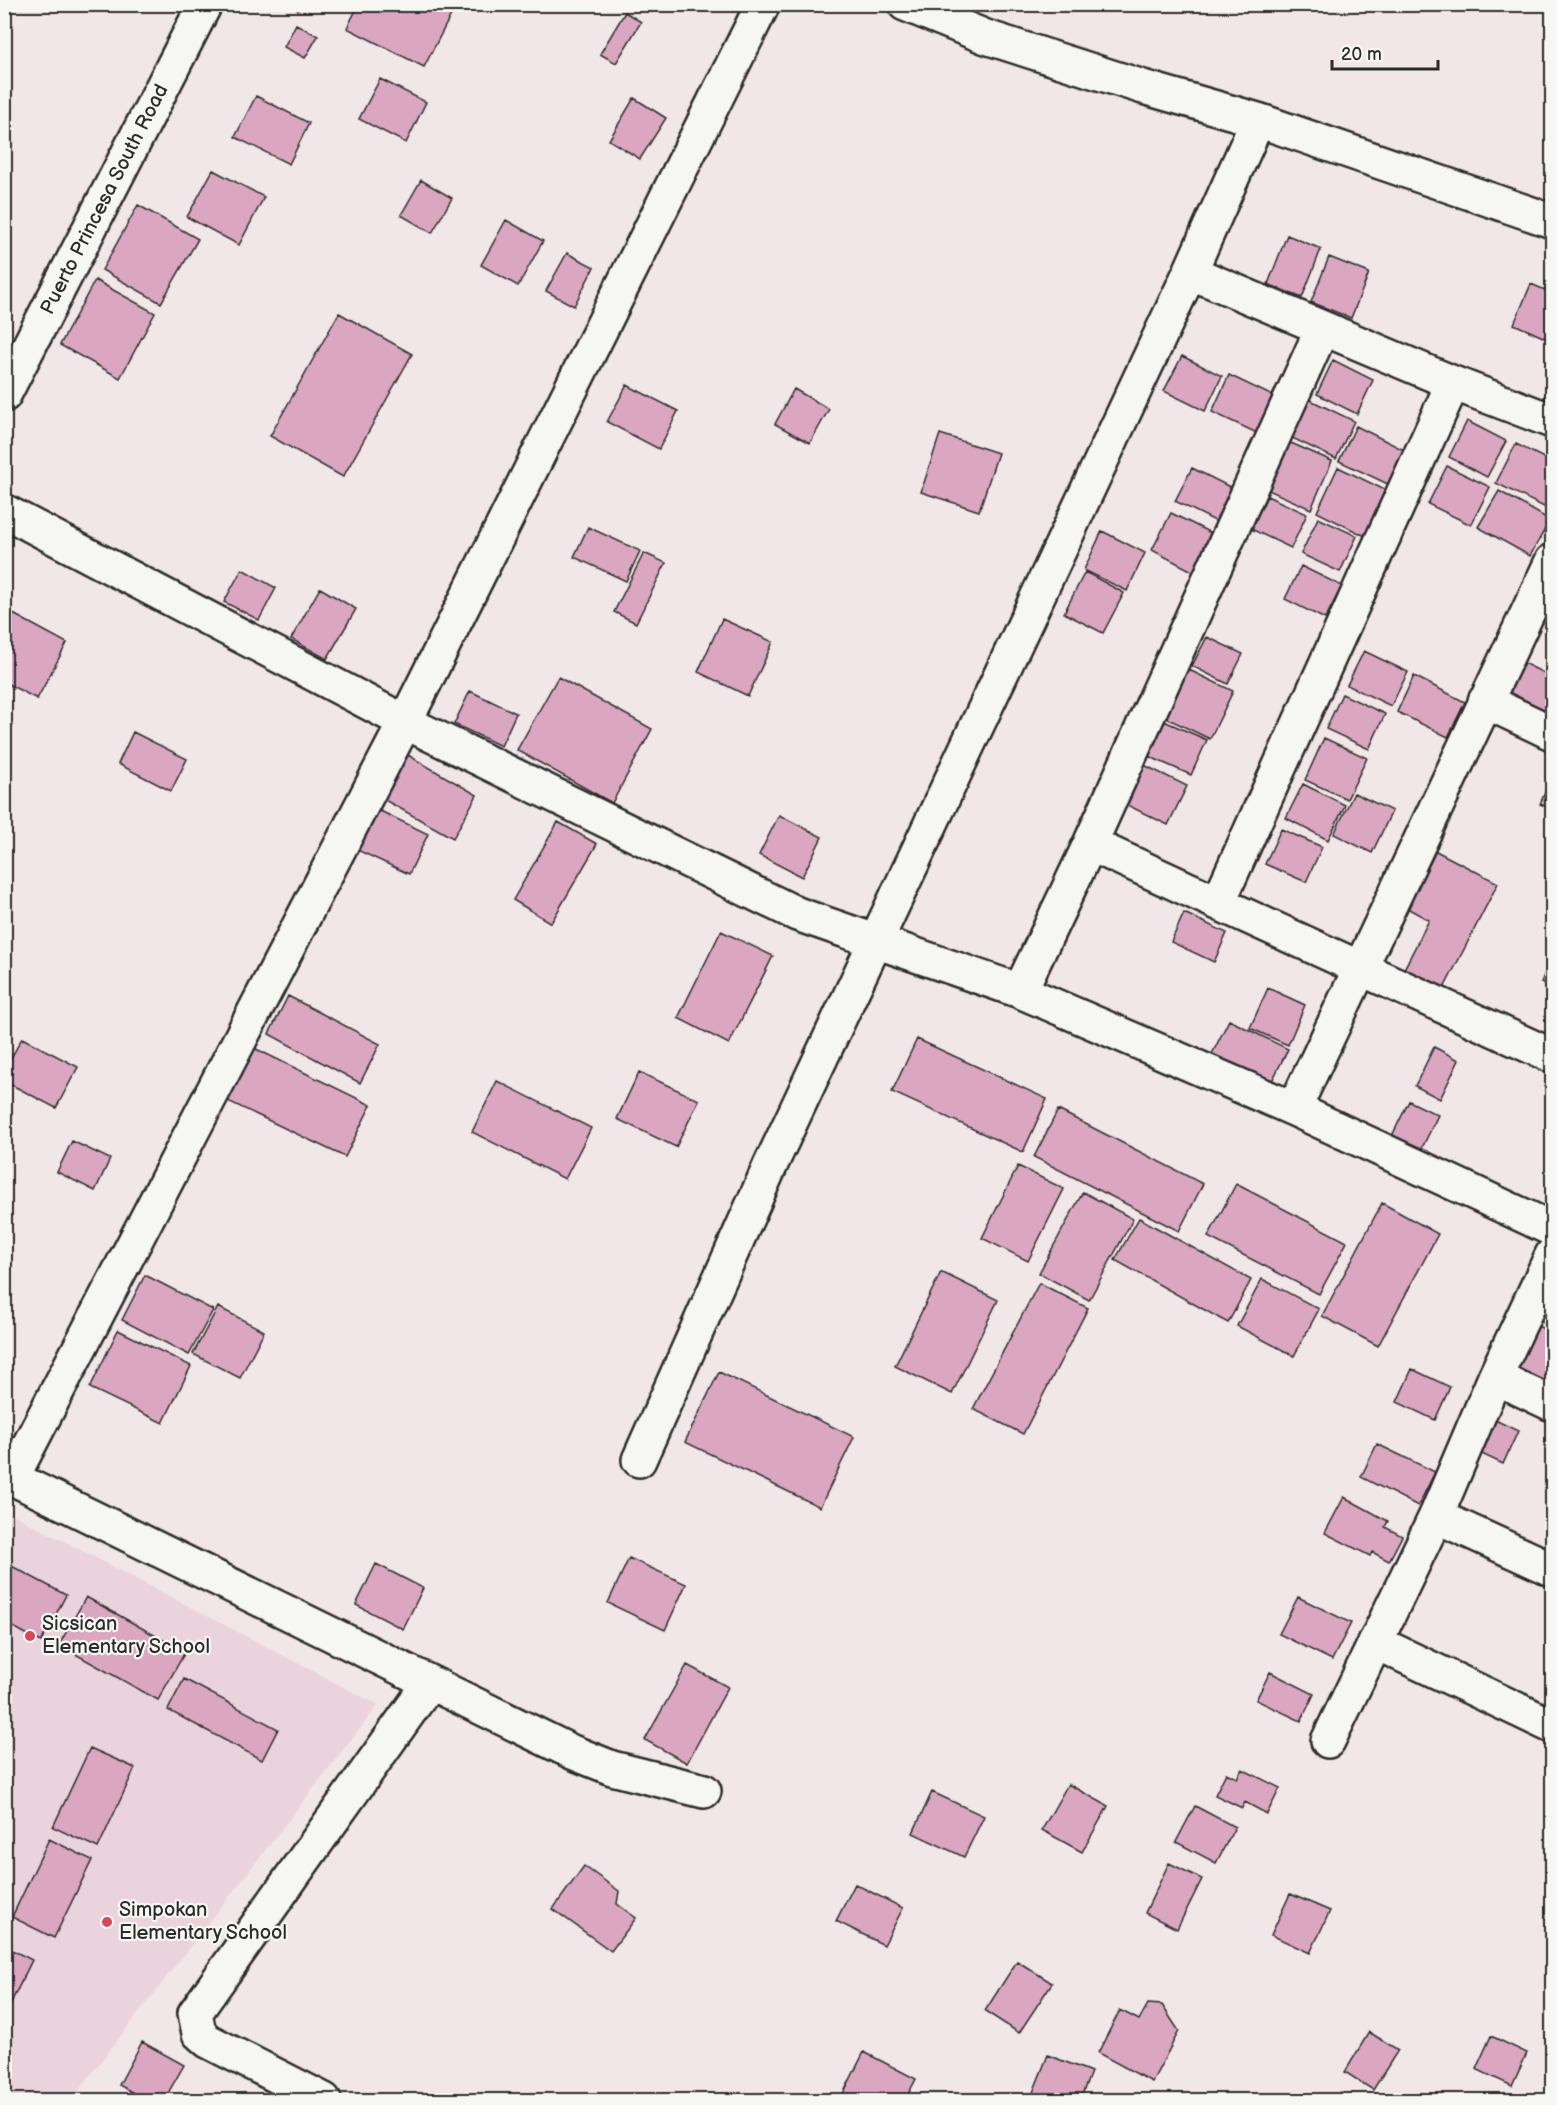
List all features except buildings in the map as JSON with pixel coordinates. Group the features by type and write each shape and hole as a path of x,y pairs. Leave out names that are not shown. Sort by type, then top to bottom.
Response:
{"street":[{"name":"Puerto Princesa South Road","path":"4,395 205,4"},
{"path":"704,1791 612,1768 572,1752 8,1476 405,722 763,4"},
{"path":"904,4 986,37 1143,87 1258,120 1552,222"},
{"path":"639,1460 771,1164 1190,272 1258,120"},
{"path":"1190,272 1453,383 1552,421"},
{"path":"1020,991 1090,844 1322,329"},
{"path":"1218,903 1453,383"},
{"path":"4,511 405,722 797,914 1020,991 1294,1109 1552,1229"},
{"path":"1294,1109 1485,701 1551,570"},
{"path":"1485,701 1552,733"},
{"path":"1090,844 1552,1056"},
{"path":"1328,1741 1436,1516 1495,1377 1552,1256"},
{"path":"1495,1377 1552,1404"},
{"path":"1436,1516 1552,1569"},
{"path":"1374,1642 1552,1726"},
{"path":"324,2100 208,2041 199,2033 195,2013 429,1684"}],"shaded area":[{"name":"Simpokan Elementary School","path":"4,1510 378,1705 71,2100 5,2100"}],"place":[{"name":"Sicsican Elementary School","path":"30,1636"},
{"name":"Simpokan Elementary School","path":"107,1922"}]}
